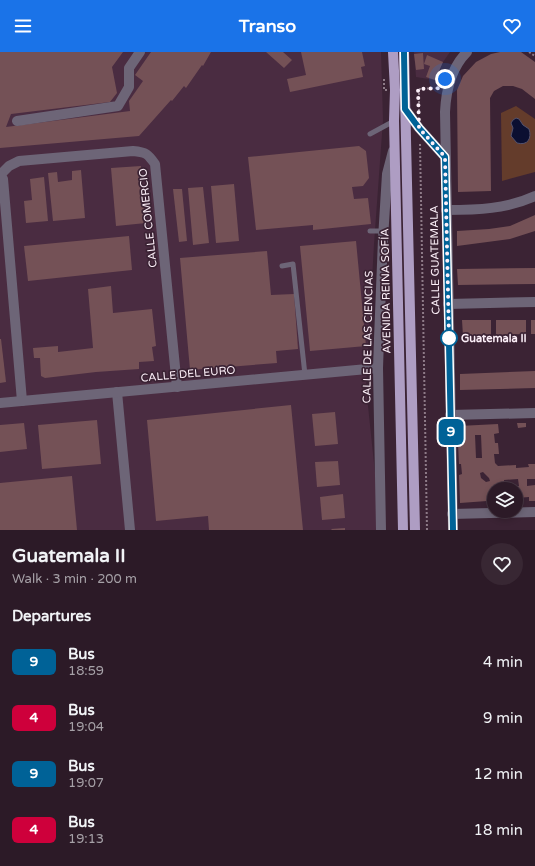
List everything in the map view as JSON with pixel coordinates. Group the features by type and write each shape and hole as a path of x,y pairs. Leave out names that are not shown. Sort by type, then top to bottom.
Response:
{"main road":[{"name":"AVENIDA REINA SOFÍA","path":"393,52 395,90 394,121 402,530"},
{"path":"404,52 415,530"}],"street":[{"path":"17,121 118,106 129,87 129,68 140,52"},
{"name":"CALLE GUATEMALA","path":"452,530 445,98 449,83 458,63 467,52"},
{"path":"405,109 419,128 445,157"},
{"name":"CALLE DE LAS CIENCIAS","path":"381,530 378,368 383,231 387,174 395,145"},
{"name":"CALLE COMERCIO","path":"22,401 3,179 0,175 10,166 19,161 133,151 142,152 149,155 155,164 177,387"},
{"path":"446,210 494,208 510,205 535,196"},
{"path":"448,304 535,302"},
{"name":"CALLE DEL EURO","path":"0,403 378,368"},
{"path":"117,392 130,530"},
{"path":"450,415 535,413"},
{"path":"452,514 535,512"}],"lane":[{"path":"370,134 394,121"},
{"path":"370,231 383,231"},
{"path":"282,266 293,264 305,375"}],"path":[{"path":"529,52 535,56"},
{"path":"383,75 384,90 395,90"},
{"path":"419,112 418,89 443,88"},
{"path":"419,128 427,530"}],"shaded area":[{"path":"0,52 381,52 383,120 366,387 381,530 0,530"},
{"path":"414,52 450,52 443,62 435,80 416,77"},
{"path":"516,106 535,119 535,172 502,181 501,113"},
{"path":"516,118 529,129 530,132 528,140 521,144 517,143 511,136 513,128 511,123"}],"building":[{"path":"0,52 123,52 112,67 117,93 110,102 11,114 6,127 130,111 129,101 143,81 135,75 151,52 211,52 203,66 202,65 186,88 184,86 139,136 0,148"},
{"path":"266,52 283,52 292,60 284,68"},
{"path":"301,52 362,52 365,66 361,67 363,77 290,92 287,79 306,75"},
{"path":"500,52 521,52 535,62 535,99 522,89 513,86 503,86 494,91 490,98 491,191 458,192 457,90 463,76 476,62 491,54"},
{"path":"423,53 424,69 416,70 414,54"},
{"path":"427,55 443,62 435,80 426,77 430,66 424,64"},
{"path":"359,146 366,151 369,178 363,186 352,187 354,199 368,198 371,224 313,230 313,225 256,230 248,157"},
{"path":"141,166 146,223 116,226 111,168"},
{"path":"81,170 85,218 53,221 48,173 57,172 58,182 72,180 72,171"},
{"path":"44,177 48,221 26,223 24,201 32,200 30,179"},
{"path":"234,184 239,241 216,243 211,186"},
{"path":"203,187 209,243 193,245 188,188"},
{"path":"173,189 182,189 187,241 179,242"},
{"path":"535,215 535,231 510,239 457,246 457,231 510,226"},
{"path":"129,236 132,270 28,281 24,246"},
{"path":"356,241 366,346 310,351 300,246"},
{"path":"267,251 271,295 294,294 298,349 276,351 277,363 190,370 180,258"},
{"path":"535,268 535,284 458,285 457,269"},
{"path":"111,286 113,313 152,309 156,346 152,347 154,361 139,362 139,369 45,378 41,376 40,358 34,358 33,348 58,346 58,352 93,348 88,289"},
{"path":"462,320 491,320 491,335 463,336"},
{"path":"496,320 526,320 526,334 496,335"},
{"path":"531,320 535,320 535,334 531,334"},
{"path":"0,339 6,382 0,383"},
{"path":"535,371 535,388 460,390 460,374"},
{"path":"291,405 303,530 209,530 208,516 156,521 147,420"},
{"path":"335,412 338,444 315,446 312,414"},
{"path":"97,420 101,464 42,469 38,425"},
{"path":"24,423 27,449 0,452 0,425"},
{"path":"517,423 526,423 526,427 518,428"},
{"path":"498,424 499,433 494,434 495,443 498,443 499,454 494,454 495,463 498,466 516,465 516,468 529,467 528,464 535,464 535,479 527,479 527,486 535,485 535,501 529,501 529,497 523,498 523,482 518,482 518,479 504,480 504,482 487,482 487,501 460,503 459,475 462,474 461,464 459,464 458,444 462,444 461,435 459,435 459,426","holes":["475,435 481,435 482,458 476,458","483,472 489,478 490,481 486,482 481,478 480,473"]},
{"path":"338,461 340,485 317,487 315,462"},
{"path":"72,476 77,530 0,530 0,483"},
{"path":"343,494 345,518 322,520 320,497"},
{"path":"345,528 345,530 331,529"}],"bus line":[{"name":"9","path":"404,52 405,109 419,128 445,157 453,530"}],"place":[{"name":"Guatemala II","path":"449,338"}],"route":[{"path":"445,79 443,88 418,89 419,128 445,157 449,338"}]}
